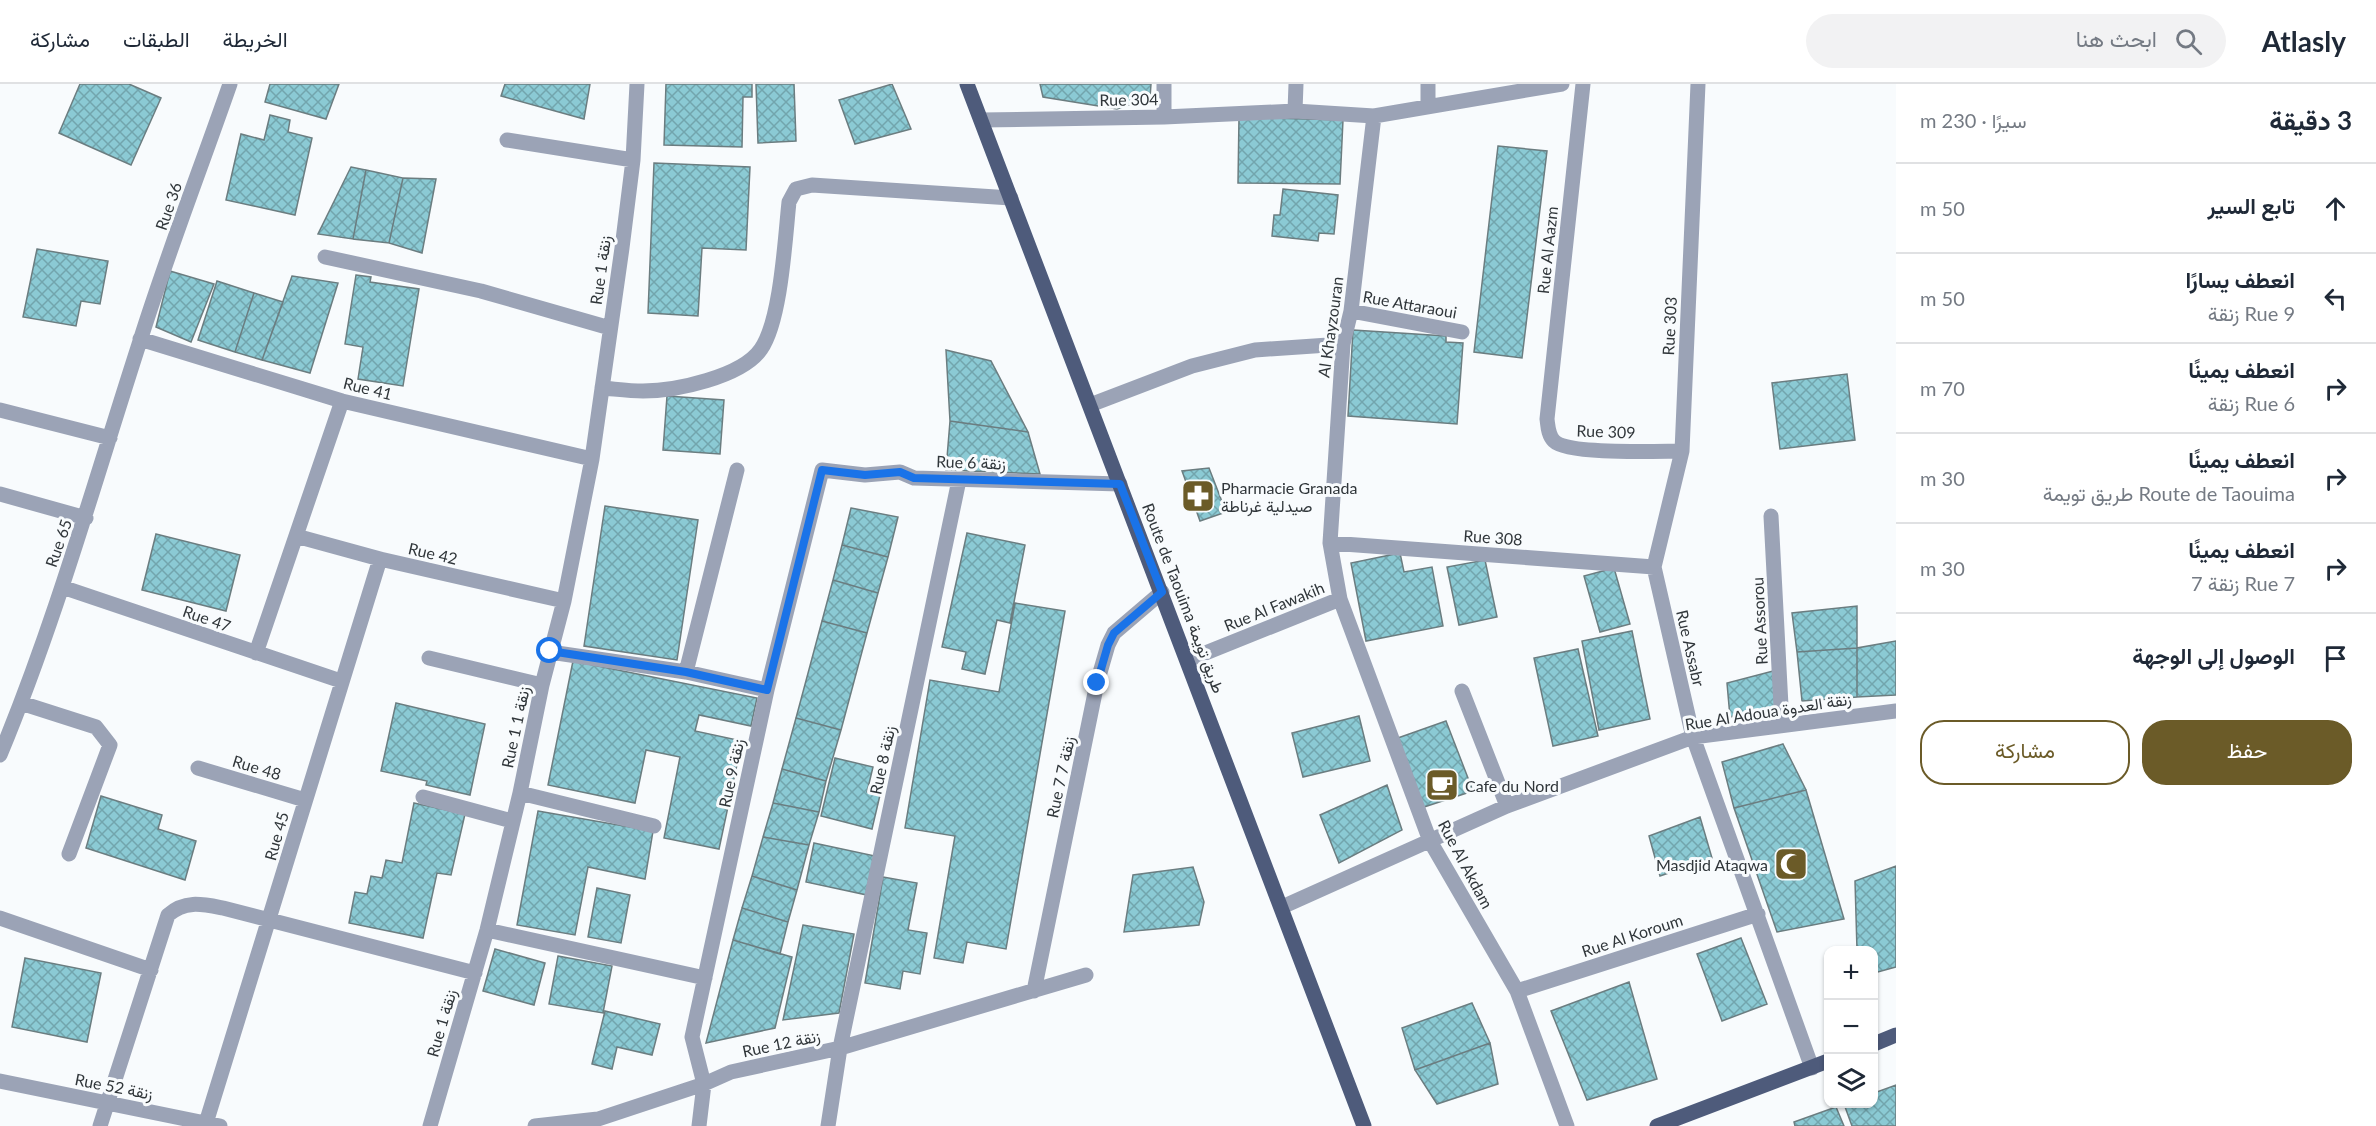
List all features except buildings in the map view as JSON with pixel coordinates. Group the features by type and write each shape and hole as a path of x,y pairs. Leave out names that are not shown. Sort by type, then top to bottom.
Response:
{"main road":[{"name":"Route de Taouima طريق تويمة","path":"967,84 1365,1126"},
{"path":"1878,1042 1896,1035"},
{"path":"1658,1126 1824,1063"}],"street":[{"name":"Rue 36","path":"140,339 230,84"},
{"name":"Rue 1 زنقة","path":"591,459 633,160 637,84"},
{"path":"1164,84 1164,117"},
{"path":"1295,111 1296,84"},
{"path":"1428,84 1428,106"},
{"name":"Rue 304","path":"981,120 1164,117 1295,111 1374,116 1562,84"},
{"name":"Rue Al Aazm","path":"1547,419 1583,84"},
{"name":"Rue 303","path":"1654,567 1682,451 1698,84"},
{"name":"Al Khayzouran","path":"1330,543 1343,344 1351,311 1374,116"},
{"path":"507,140 633,160"},
{"path":"602,388 643,391 673,388 729,372 752,360 762,348 776,311 789,202 796,189 812,185 1011,198"},
{"path":"325,257 481,291 610,328"},
{"name":"Rue Attaraoui","path":"1351,311 1462,332"},
{"name":"Rue 41","path":"140,339 342,401 591,459"},
{"name":"Rue 65","path":"0,755 21,704 86,518 140,339"},
{"path":"1090,405 1192,366 1255,350 1343,344"},
{"path":"256,653 342,401"},
{"path":"0,410 110,438"},
{"name":"Rue 309","path":"1547,419 1550,435 1555,442 1564,447 1682,451"},
{"name":"Rue 1 زنقة 1","path":"487,930 520,793 542,685 564,601 591,459"},
{"path":"686,672 736,470"},
{"name":"Rue 6 زنقة","path":"822,470 865,475 900,472 914,478 1120,484"},
{"name":"Rue 9 زنقة","path":"704,1084 692,1037 767,690 822,470"},
{"name":"Rue 8 زنقة","path":"828,1126 840,1048 959,480"},
{"path":"0,494 86,518"},
{"name":"Rue Assorou","path":"1771,516 1782,725"},
{"name":"Rue 42","path":"296,536 380,559 564,601"},
{"name":"Rue 308","path":"1330,543 1654,567"},
{"name":"Rue Al Akdam","path":"1330,543 1340,599 1430,841 1516,991 1567,1126"},
{"name":"Rue 45","path":"213,1124 305,800 380,559"},
{"name":"Rue Assabr","path":"1654,567 1693,737 1812,1068"},
{"name":"Rue 47","path":"62,587 341,681"},
{"name":"Rue 7 زنقة 7","path":"1034,991 1097,683 1108,645 1114,633 1162,592"},
{"name":"Rue Al Fawakih","path":"1188,660 1340,599"},
{"path":"550,651 686,672 767,690"},
{"path":"429,658 542,685"},
{"path":"1462,691 1475,718 1507,806"},
{"path":"21,704 96,726 110,745 69,854"},
{"name":"Rue Al Adoua زنقة العدوة","path":"1282,907 1507,806 1693,737 1896,711"},
{"name":"Rue 48","path":"198,768 305,800"},
{"path":"520,793 654,826"},
{"path":"423,796 512,821"},
{"path":"100,1126 168,915 176,908 188,904 204,904 475,973"},
{"name":"Rue Al Koroum","path":"1516,991 1758,914"},
{"path":"0,918 151,970"},
{"name":"Rue 1 زنقة","path":"430,1126 487,930"},
{"path":"487,930 705,978"},
{"path":"1034,991 1086,975"},
{"name":"Rue 12 زنقة","path":"536,1126 597,1122 704,1084 731,1072 840,1048 1034,991"},
{"name":"Rue 52 زنقة","path":"0,1081 213,1124"},
{"path":"699,1126 704,1084"}],"place":[{"name":"Pharmacie Granada صيدلية غرناطة","path":"1198,496"},
{"name":"Cafe du Nord","path":"1442,785"},
{"name":"Masdjid Ataqwa","path":"1791,864"}],"route":[{"path":"550,651 686,672 767,690 822,470 865,475 900,472 914,478 1120,484 1162,592 1114,633 1108,645 1097,683"}]}
